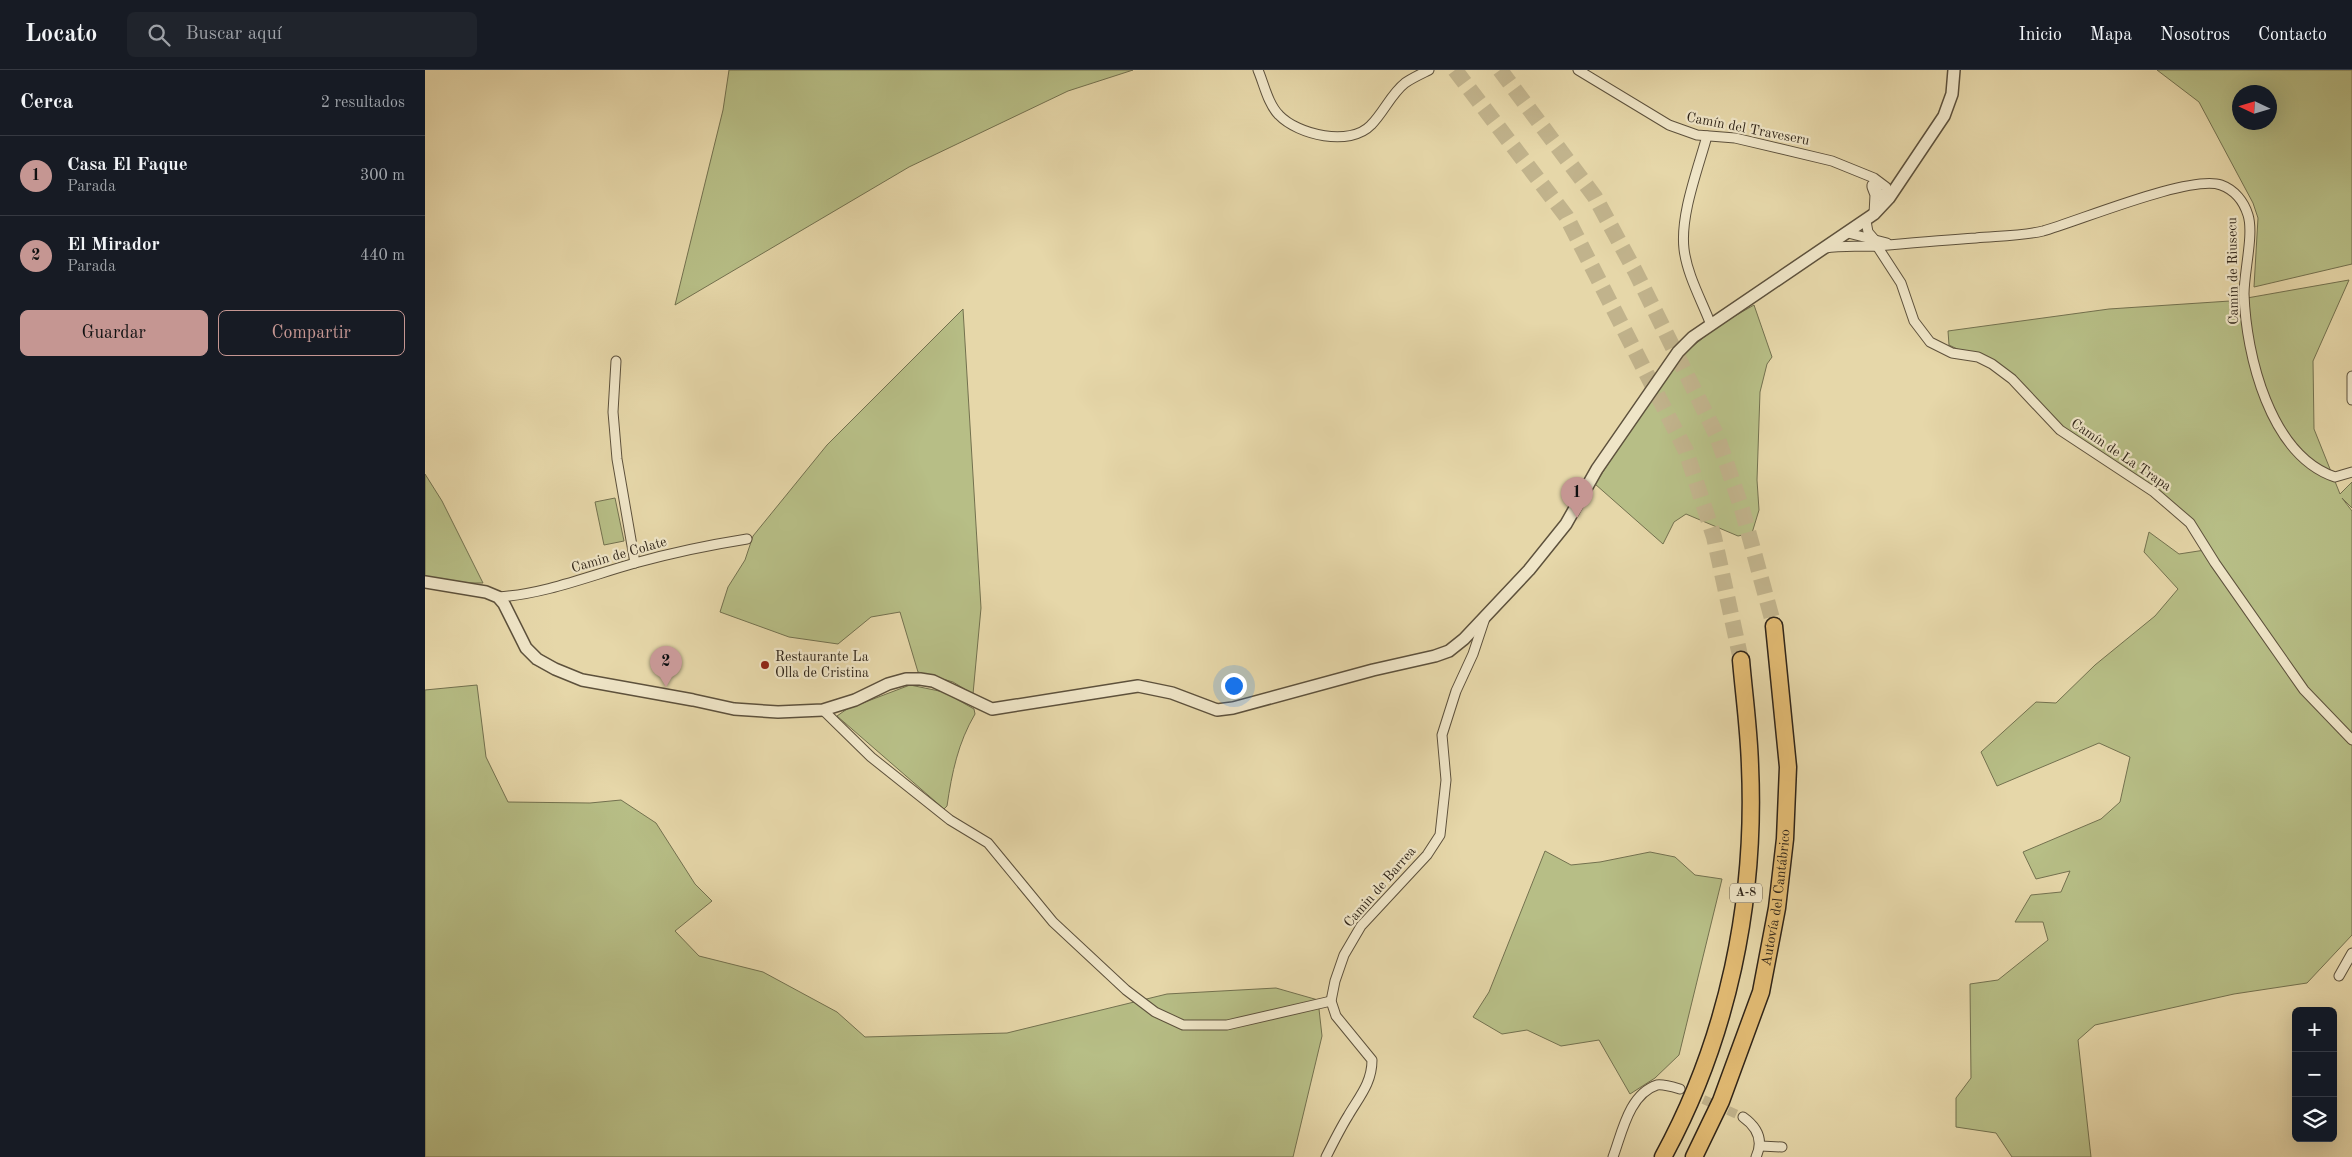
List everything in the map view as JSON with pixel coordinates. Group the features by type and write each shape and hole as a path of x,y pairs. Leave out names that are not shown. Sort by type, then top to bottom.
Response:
{"highway":[{"name":"Autovía del Cantábrico","path":"1694,1157 1721,1100 1761,992 1777,908 1785,839 1787,767 1774,626"},
{"name":"Autovía del Cantábrico","path":"1663,1157 1685,1118 1708,1060 1729,984 1745,905 1750,836 1750,766 1741,660"}],"street":[{"path":"1258,70 1278,114 1293,127 1310,134 1341,137 1360,132 1371,126 1405,83 1429,70"},
{"name":"Camín del Traveseru","path":"1578,70 1683,132 1735,138 1832,161 1874,178 1886,187 1889,198"},
{"path":"425,582 486,592 498,597 504,604 526,648 537,659 555,670 582,680 693,700 734,710 778,712 823,710 855,700 888,684 920,679 933,681 992,710 1138,686 1172,693 1217,710 1233,708 1373,670 1435,656 1449,650 1485,618 1529,570 1567,524 1597,469 1666,366 1693,337 1870,218 1889,198 1944,116 1951,94 1954,70"},
{"path":"1707,136 1685,218 1683,248 1687,265 1711,325"},
{"path":"1866,176 1882,197 1889,198"},
{"name":"Camín de Riusecu","path":"1848,233 1876,243 1889,244 2042,231 2159,194 2201,184 2222,186 2243,202 2249,217 2244,294 2247,327 2256,373 2269,411 2292,444 2319,470 2335,477 2352,472"},
{"path":"1872,185 1875,195 1868,232 1876,243"},
{"path":"1848,233 1851,239 1863,246"},
{"name":"Camín de Riusecu","path":"1825,248 1863,246 1876,243"},
{"name":"Camín de La Trapa","path":"1876,243 1901,283 1914,321 1930,342 1952,353 1978,357 1992,364 2012,379 2060,430 2154,492 2191,523 2215,563 2304,690 2352,740"},
{"path":"616,361 613,412 617,459 635,563"},
{"path":"2352,376 2352,400"},
{"name":"Camin de Colate","path":"498,597 517,596 554,588 635,563 747,539"},
{"name":"Camin de Barrea","path":"1331,1001 1335,981 1344,955 1361,926 1427,855 1440,835 1445,780 1442,735 1456,691 1473,654 1485,618"},
{"path":"823,710 871,756 950,820 988,843 1053,922 1126,990 1155,1012 1183,1025 1227,1025 1331,1001 1336,1016 1372,1060 1372,1066 1369,1083 1347,1117 1326,1157"},
{"path":"2339,976 2352,953"},
{"path":"1613,1157 1629,1114 1644,1092 1658,1085 1680,1089"},
{"path":"1743,1117 1755,1126 1761,1146 1757,1157"},
{"path":"1761,1146 1783,1147"}],"green space":[{"path":"729,70 1133,70 1068,91 909,167 675,305 723,110"},
{"path":"2157,70 2352,70 2352,264 2254,287 2258,218 2253,203 2199,102"},
{"path":"2349,280 2313,361 2314,429 2340,494 2352,482 2352,508 2342,498 2352,511 2352,935 2307,983 2234,994 2095,1025 2078,1040 2091,1157 2012,1157 1996,1133 1956,1127 1956,1098 1971,1078 1970,984 1998,980 2048,940 2043,922 2015,922 2031,895 2061,892 2070,871 2036,879 2023,852 2101,819 2120,802 2130,757 2099,743 1997,786 1981,752 2036,702 2056,703 2095,665 2155,616 2178,589 2144,552 2149,532 2179,554 2205,550 2192,522 2067,433 2013,376 1949,345 1948,331 2109,309 2230,301"},
{"path":"1754,305 1772,357 1767,364 1760,392 1757,480 1759,510 1752,533 1738,536 1686,514 1674,522 1663,544 1595,484 1653,395 1682,355 1719,325"},
{"path":"963,309 981,608 973,694 953,682 918,672 900,612 871,617 838,644 789,637 720,612 728,587 745,560 753,536 827,445"},
{"path":"425,474 442,501 483,583 448,583 425,576"},
{"path":"615,498 624,541 604,545 595,502"},
{"path":"477,685 486,757 508,802 590,803 621,800 656,823 695,884 712,901 675,931 699,956 763,972 837,1012 865,1037 1007,1033 1167,994 1276,988 1318,1000 1322,1036 1293,1157 425,1157 425,690"},
{"path":"910,685 944,692 974,709 975,714 964,736 951,781 947,806 944,809 837,716 847,709"},
{"path":"1545,851 1571,865 1600,862 1650,852 1675,857 1695,875 1722,879 1679,1055 1655,1078 1630,1094 1599,1040 1561,1046 1527,1030 1502,1034 1473,1017 1489,992"}],"tunnel":[{"path":"1455,70 1566,216 1686,451 1714,537 1741,660"},
{"path":"1500,70 1595,197 1635,271 1717,436 1742,509 1774,626"},
{"path":"1691,1094 1743,1117"}],"place":[{"name":"Casa El Faque","path":"1577,518"},
{"name":"Restaurante La Olla de Cristina","path":"765,665"},
{"name":"El Mirador","path":"666,687"}]}
